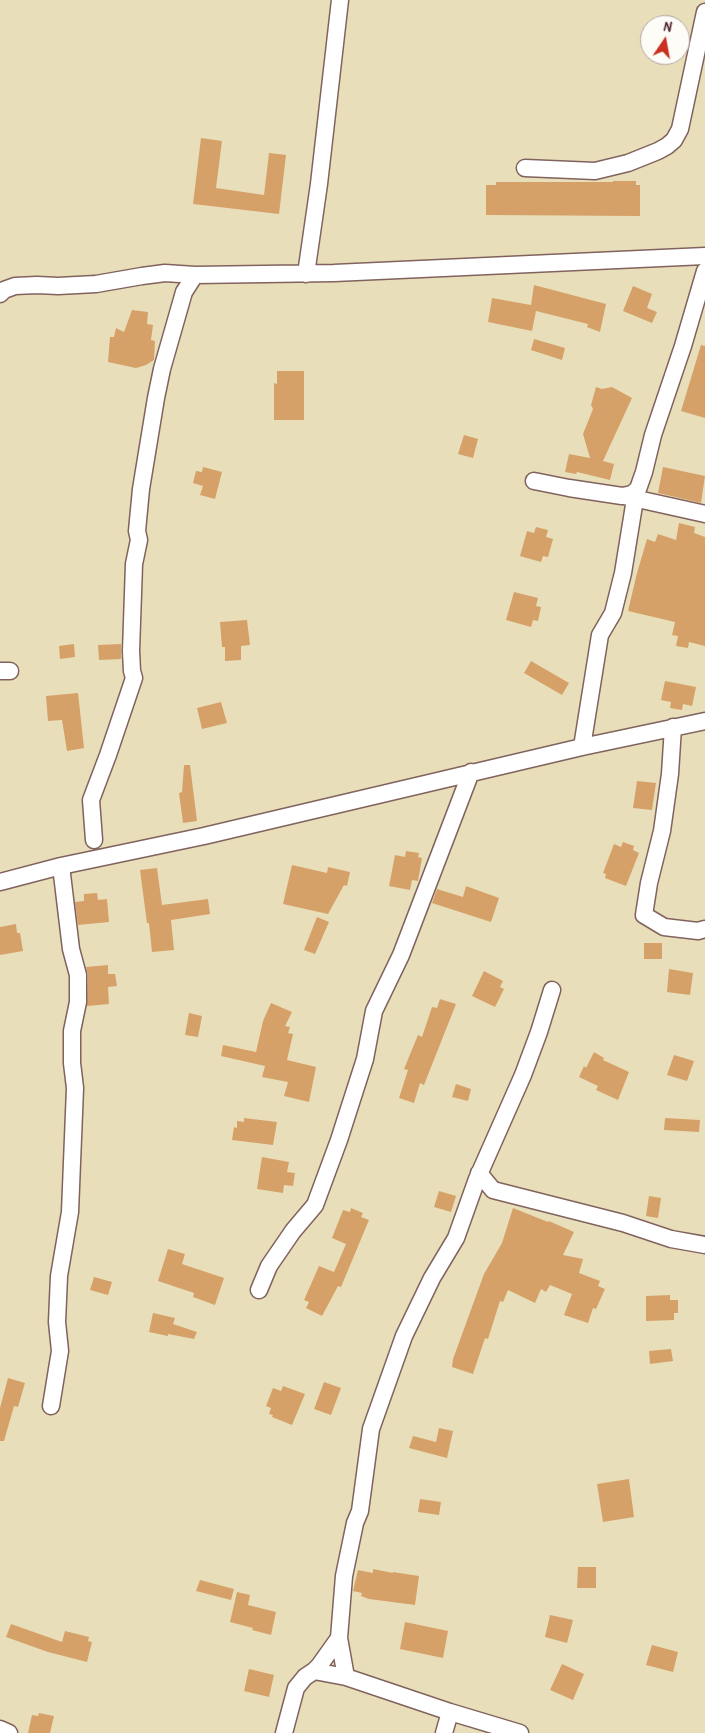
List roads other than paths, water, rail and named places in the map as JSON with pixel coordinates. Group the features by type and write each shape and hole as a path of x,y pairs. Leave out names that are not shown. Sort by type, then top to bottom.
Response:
{"street":[{"path":"306,274 319,184 340,0"},
{"path":"525,168 595,170 628,163 658,151 674,140 680,129 705,12"},
{"path":"0,294 4,290 15,286 96,284 164,274 306,274 705,256"},
{"path":"582,747 600,635 613,613 623,573 632,494 644,472 653,435 683,346 705,271"},
{"path":"94,840 91,800 134,678 131,651 133,577 139,540 137,531 141,489 162,370 189,275"},
{"path":"534,481 569,488 632,494 705,514"},
{"path":"0,882 61,866 204,836 472,772 705,721"},
{"path":"586,722 593,735 606,742"},
{"path":"674,727 662,831 649,883 644,915 664,927 698,930 705,928"},
{"path":"259,1290 269,1266 293,1231 315,1205 339,1140 365,1059 374,1011 401,955 472,772"},
{"path":"51,1406 60,1351 57,1313 59,1276 70,1212 76,1088 72,1062 72,1031 78,1002 78,975 71,949 61,866"},
{"path":"346,1677 339,1638 344,1576 355,1523 360,1511 371,1429 404,1336 432,1278 456,1238 479,1173 523,1075 552,990"},
{"path":"479,1173 493,1190"},
{"path":"472,1194 493,1190 623,1223 671,1239 705,1245"},
{"path":"284,1733 288,1724 296,1688 305,1677 314,1672 339,1638"},
{"path":"314,1672 346,1677 520,1733"},
{"path":"444,1733 450,1712"},
{"path":"0,1729 9,1733"}]}
